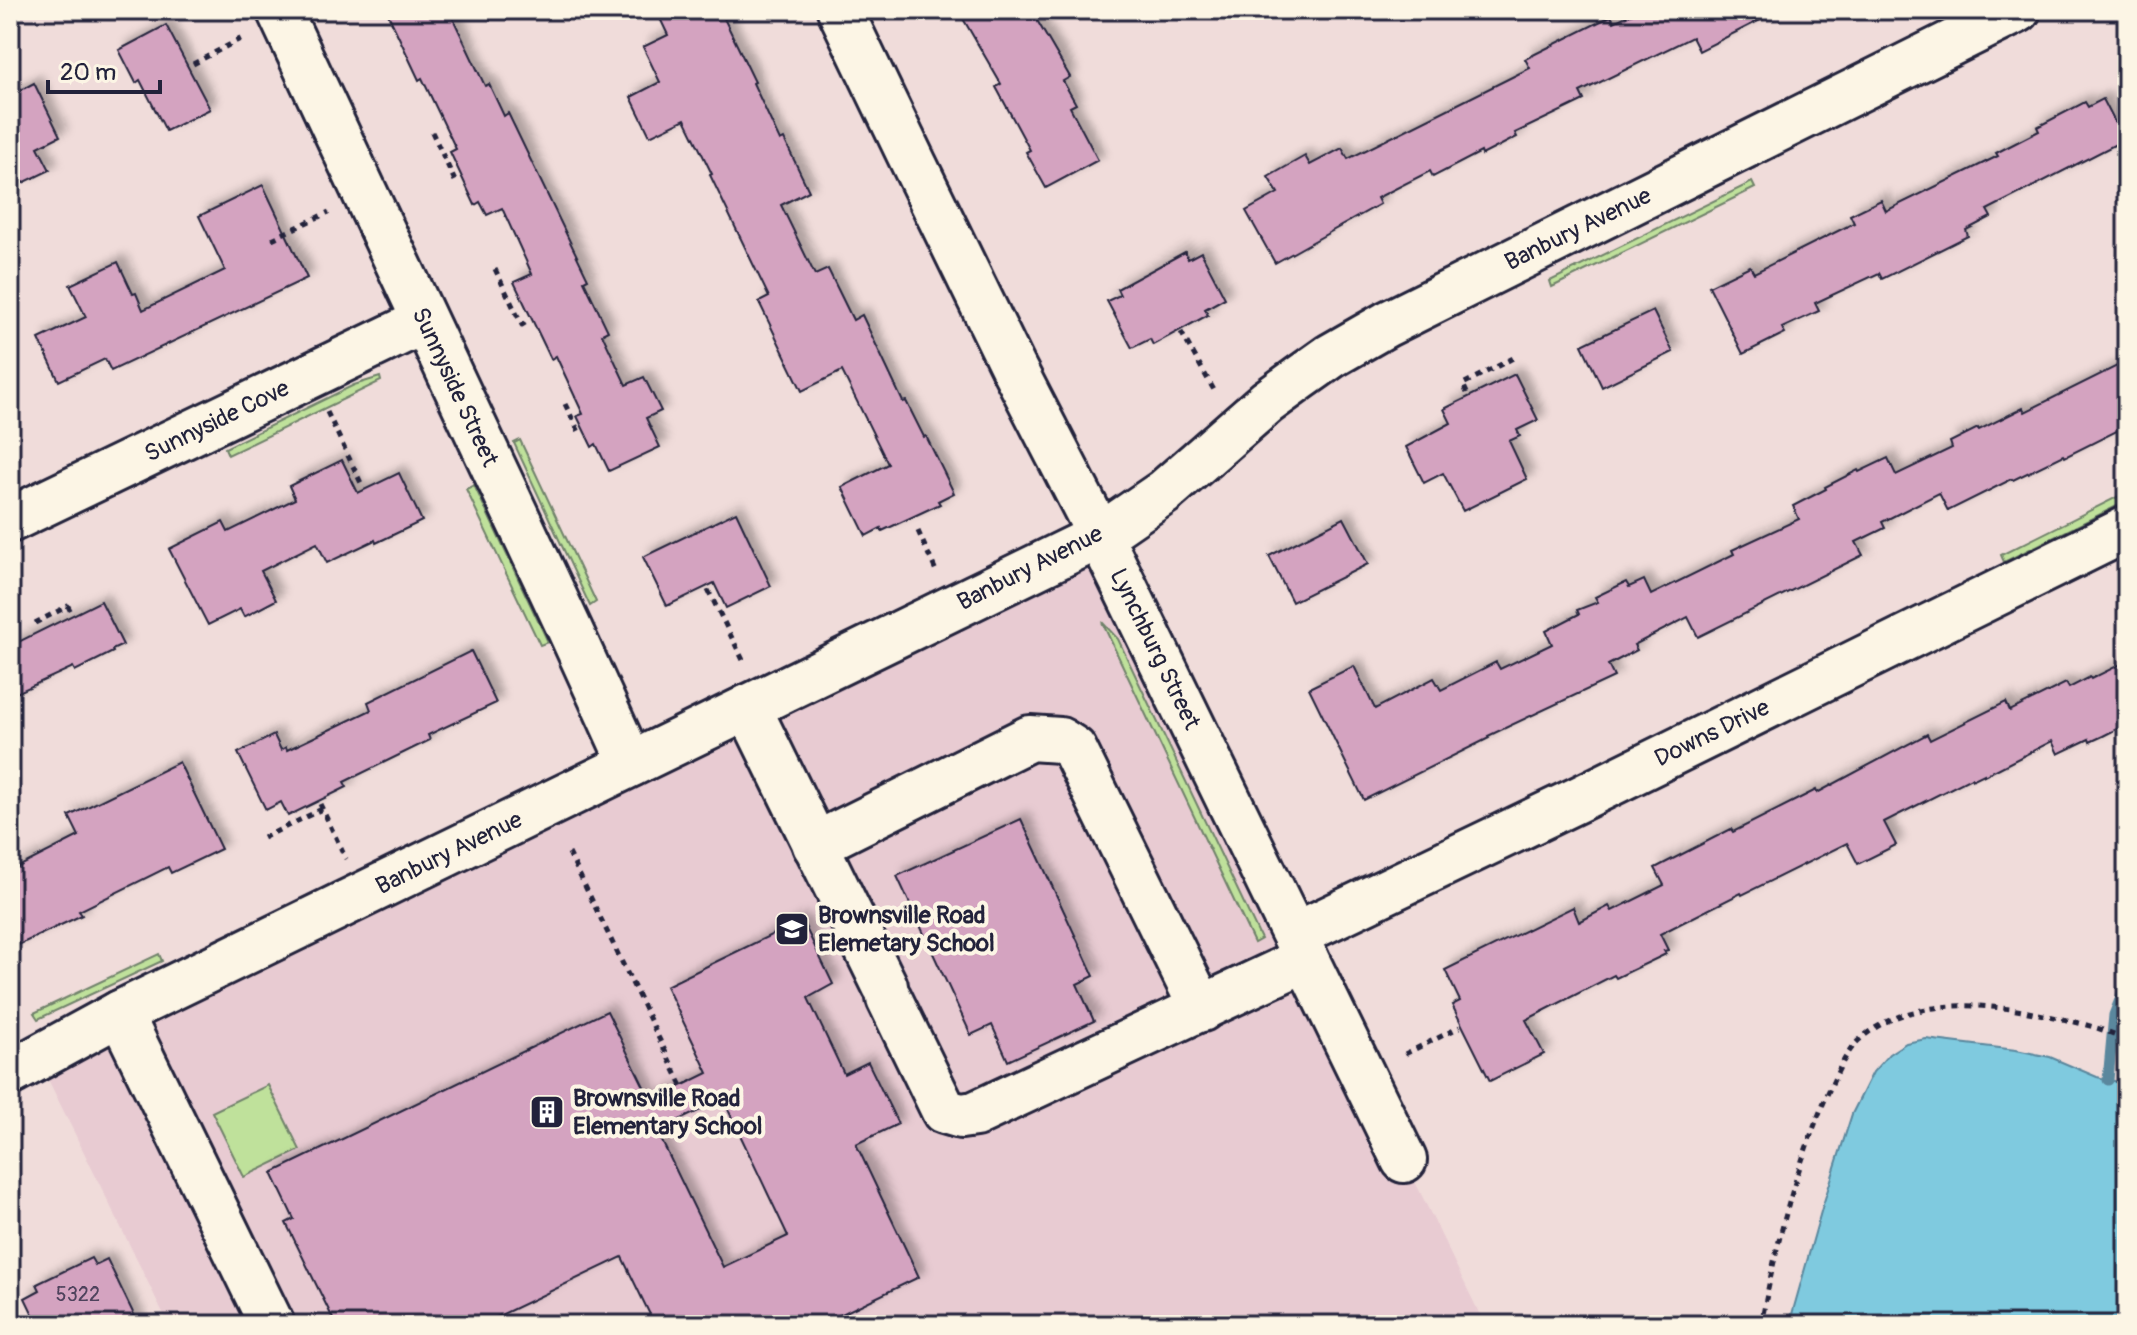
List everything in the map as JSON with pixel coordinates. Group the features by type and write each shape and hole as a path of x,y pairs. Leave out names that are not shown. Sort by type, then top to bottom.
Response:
{"street":[{"name":"Lynchburg Street","path":"840,10 1404,1160"},
{"name":"Banbury Avenue","path":"10,1073 120,1013 631,764 747,688 1100,536 1164,492 1267,402 1331,356 1399,318 2018,10"},
{"name":"Sunnyside Street","path":"264,22 424,321 631,764"},
{"name":"Sunnyside Cove","path":"10,520 424,321"},
{"name":"Downs Drive","path":"747,688 815,845 944,1111 961,1116 975,1114 1202,1009 1300,947 1577,800 2127,529"},
{"path":"815,845 1030,738 1060,740 1074,749 1202,1009"},
{"path":"120,1013 272,1325"}],"path":[{"path":"193,64 264,22"},
{"path":"432,132 455,181 459,179"},
{"path":"272,239 332,211"},
{"path":"495,269 522,325 528,321"},
{"path":"1181,332 1214,390"},
{"path":"1467,393 1463,384 1517,356"},
{"path":"565,404 579,432"},
{"path":"327,412 361,483"},
{"path":"918,531 939,577"},
{"path":"708,590 747,688"},
{"path":"35,623 68,606 71,612"},
{"path":"263,838 321,806 346,859"},
{"path":"569,853 682,1086"},
{"path":"1761,1325 1783,1226 1808,1143 1840,1067 1858,1040 1885,1023 1939,1006 1989,1006 2102,1031 2124,1039"},
{"path":"1405,1054 1460,1027"}],"shaded area":[{"name":"Brownsville Road Elemetary School","path":"1100,536 1485,1325 169,1325 38,1059"}],"green space":[{"path":"1752,182 1755,188 1552,287 1550,281"},
{"path":"380,377 381,381 228,455 225,448 354,385"},
{"path":"520,440 596,602 590,606 514,443"},
{"path":"474,485 548,642 540,645 466,489"},
{"path":"2127,492 2127,501 2004,562 2001,555"},
{"path":"1102,622 1118,639 1261,939 1254,943"},
{"path":"159,954 162,961 38,1019 34,1013"},
{"path":"268,1085 300,1150 244,1177 212,1112"}],"water":[{"path":"1926,1039 2050,1057 2127,1088 2127,1325 1789,1325 1852,1114 1873,1072 1889,1054 1906,1043"}],"building":[{"path":"386,10 449,10 485,86 489,84 504,116 508,113 588,279 584,281 608,331 602,334 626,385 644,377 661,411 646,418 660,447 609,471 596,444 592,447 577,416 583,414 556,356 551,359 514,282 532,274 502,208 487,215 480,202 475,205 450,152 456,149"},
{"path":"656,10 720,10 780,141 784,139 809,191 781,205 815,275 828,269 853,320 862,315 903,402 906,401 926,436 954,493 938,501 940,504 866,536 842,487 888,464 842,371 802,391 759,302 769,297 685,119 650,136 631,97 660,82 643,47 668,35"},
{"path":"958,10 1031,10 1070,77 1063,81 1076,104 1070,107 1098,160 1046,188 1026,152 1030,150 996,87 1001,84"},
{"path":"1639,10 1780,10 1699,51 1692,37 1580,92 1584,100 1515,133 1517,137 1482,155 1481,152 1433,177 1430,171 1377,198 1380,204 1275,263 1246,211 1278,193 1268,177 1305,156 1310,165 1342,148 1348,159 1530,68 1525,59 1611,16 1614,22"},
{"path":"166,25 210,109 166,131 140,80 136,83 119,50"},
{"path":"34,83 60,136 38,147 50,170 21,184 10,162 10,91 12,95"},
{"path":"2103,99 2124,140 1987,210 1991,217 1966,230 1968,236 1882,279 1879,273 1815,303 1819,311 1782,328 1785,333 1743,354 1709,286 1750,266 1754,273 1854,223 1850,215 1881,200 1886,211 1998,156 1996,153 2039,131 2037,127 2085,102 2088,107"},
{"path":"263,185 307,278 111,371 105,359 59,381 39,339 86,317 70,285 118,262 143,310 225,270 199,216"},
{"path":"1185,252 1188,259 1201,252 1225,298 1205,309 1208,315 1153,345 1150,339 1132,348 1107,301 1120,295 1117,289"},
{"path":"1653,311 1673,352 1602,387 1582,345"},
{"path":"2127,361 2127,426 1948,511 1939,493 1882,522 1885,528 1856,542 1863,555 1698,637 1688,617 1634,645 1637,650 1608,665 1614,677 1488,736 1364,800 1309,688 1354,666 1375,709 1434,678 1441,690 1496,662 1500,669 1552,644 1546,631 1579,614 1577,610 1598,602 1595,597 1626,582 1629,587 1644,580 1651,595 1734,554 1732,550 1799,519 1793,506 1858,470 1888,458 1896,475 1952,448 1950,442 1978,428 2023,408 2025,412"},
{"path":"1515,374 1538,420 1517,430 1520,436 1509,441 1527,479 1463,511 1443,473 1424,483 1406,447 1451,423 1444,409"},
{"path":"342,460 358,493 399,473 422,521 327,563 317,543 261,571 276,600 244,617 240,609 208,625 169,549 223,522 228,532 295,499 289,486"},
{"path":"736,512 771,586 726,608 714,583 667,606 643,557"},
{"path":"1344,518 1368,564 1292,602 1269,556"},
{"path":"101,601 123,645 75,671 73,667 10,696 10,646"},
{"path":"471,651 496,703 428,735 430,740 344,782 347,787 288,816 281,802 266,810 238,753 274,735 281,750 286,747 287,750 371,710 368,702"},
{"path":"2127,661 2127,724 2058,754 2052,741 1884,822 1896,845 1858,864 1847,843 1660,934 1668,950 1664,951 1666,954 1616,978 1614,975 1526,1020 1544,1054 1490,1081 1452,1005 1460,1001 1445,970 1573,907 1579,922 1609,906 1612,911 1664,885 1655,868 1731,829 1733,832 1816,790 1817,793 1927,734 1930,740 2006,702 2010,711 2066,683 2069,688"},
{"path":"179,762 221,849 171,873 168,867 79,911 82,915 10,949 10,871 79,836 69,816"},
{"path":"1021,819 1094,976 1077,984 1094,1021 1008,1061 992,1025 971,1035 897,876"},
{"name":"Brownsville Road Elementary School","path":"802,920 833,984 808,998 844,1074 868,1062 898,1124 856,1144 919,1277 819,1325 655,1325 622,1257 480,1325 336,1325 286,1223 294,1219 272,1173 607,1011 651,1101 708,1073 666,986","holes":["723,1099 788,1236 723,1267 657,1131"]},
{"path":"91,1258 95,1265 107,1259 139,1325 38,1325 25,1298 40,1290 37,1284"}],"waterway":[{"path":"2108,1080 2114,1015 2127,982"}],"place":[{"name":"Brownsville Road Elemetary School","path":"792,929"},
{"name":"Brownsville Road Elementary School","path":"547,1112"}]}
